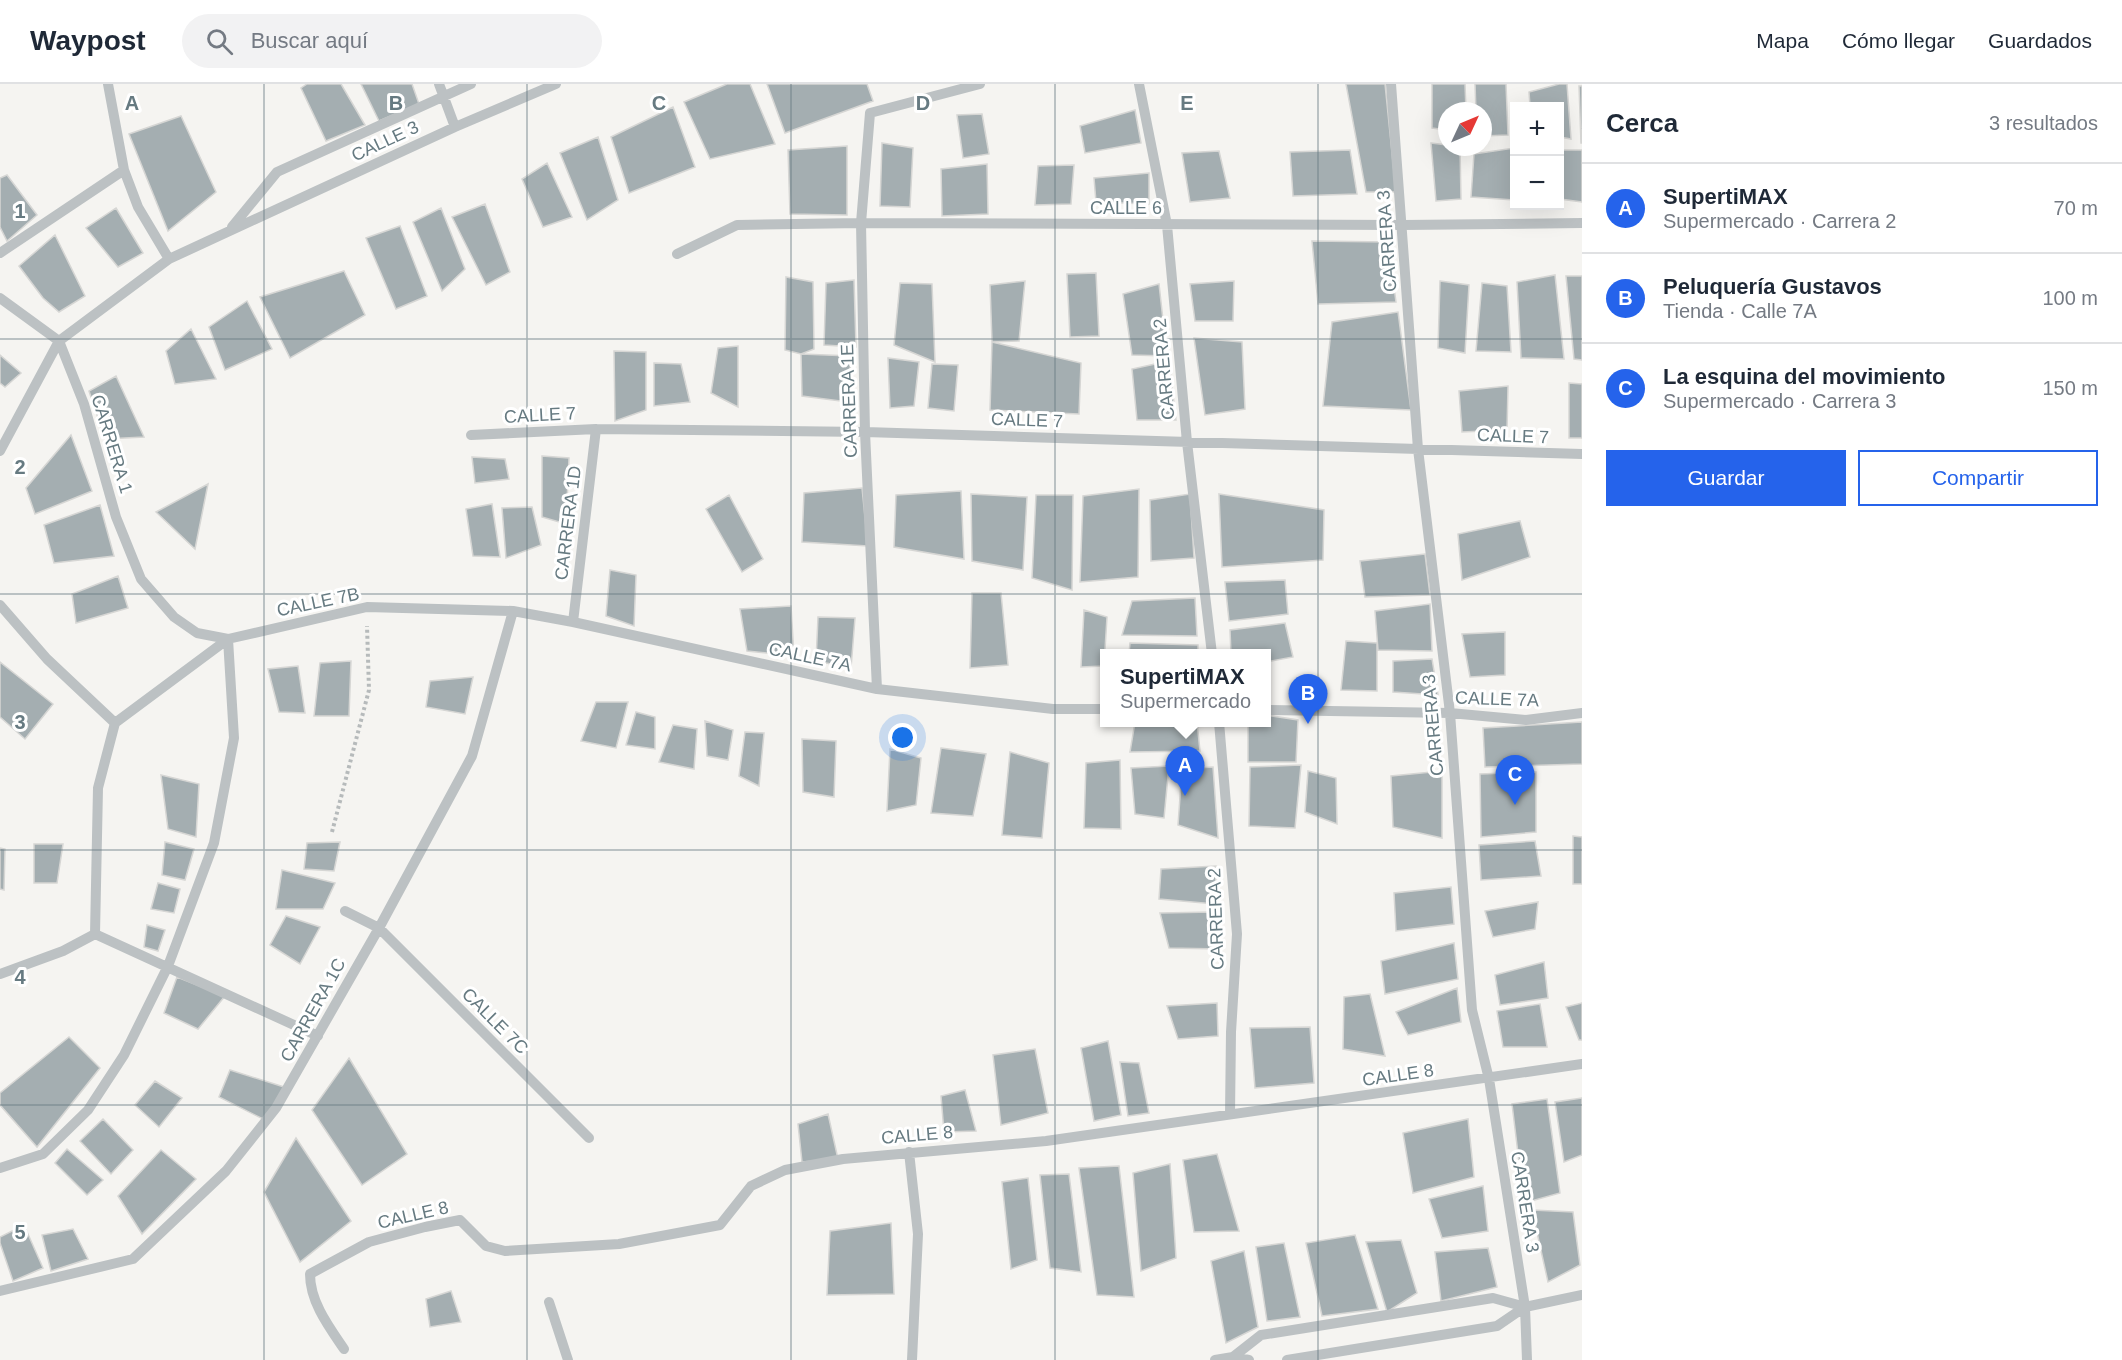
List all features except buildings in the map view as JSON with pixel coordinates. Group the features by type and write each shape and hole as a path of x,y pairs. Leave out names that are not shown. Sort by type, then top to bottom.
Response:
{"street":[{"path":"108,84 124,170 138,207 170,259"},
{"path":"439,84 454,127"},
{"name":"CALLE 3","path":"230,230 277,172 471,84"},
{"name":"CALLE 3","path":"0,451 58,341 170,259 454,127 555,84"},
{"name":"CARRERA 1E","path":"878,689 865,432 861,223 870,112 980,84"},
{"name":"CARRERA 2","path":"1139,84 1167,225 1187,442 1211,649"},
{"name":"CARRERA 3","path":"1392,84 1418,449 1450,713 1472,1010 1489,1079 1525,1307 1527,1360"},
{"path":"0,254 124,170"},
{"name":"CALLE 6","path":"677,254 737,225 1582,223"},
{"path":"0,298 58,341"},
{"name":"CARRERA 1","path":"58,341 84,404 116,517 141,579 174,617"},
{"name":"CALLE 7","path":"471,435 596,429 865,432 1582,454"},
{"name":"CARRERA 1D","path":"573,622 596,429"},
{"path":"0,605 46,659 115,723"},
{"name":"CALLE 7B","path":"174,617 197,633 228,639 367,607 513,611"},
{"name":"CALLE 7A","path":"513,611 878,689 1053,709 1100,709"},
{"name":"CARRERA 1C","path":"0,1291 133,1259 226,1171 276,1108 379,928 472,756 513,611"},
{"path":"95,934 98,788 115,723 228,639"},
{"path":"0,1168 43,1154 88,1110 124,1055 168,966 214,843 232,750 234,738 228,639"},
{"name":"CALLE 7A","path":"1271,710 1450,713 1526,720 1582,713"},
{"name":"CARRERA 2","path":"1219,727 1236,934 1230,1114"},
{"name":"CALLE 7C","path":"345,911 379,928 588,1138"},
{"path":"95,934 318,1036"},
{"path":"0,974 63,951 95,934"},
{"name":"CALLE 8","path":"344,1349 325,1322 310,1288 310,1274 369,1242 425,1227 459,1220 486,1246 505,1251 619,1244 720,1225 751,1186 784,1170 843,1159 1046,1141 1582,1065"},
{"path":"909,1152 918,1234 912,1360"},
{"path":"1287,1360 1497,1326 1525,1307 1582,1295"},
{"path":"1233,1357 1261,1335 1493,1298 1525,1307"},
{"path":"549,1302 568,1360"},
{"path":"1215,1360 1233,1357 1250,1360"}],"path":[{"path":"332,832 369,690 367,607"}],"place":[{"name":"Peluquería Gustavos","path":"1308,724"},
{"name":"SupertiMAX","path":"1185,796"},
{"name":"La esquina del movimiento","path":"1515,805"}]}
